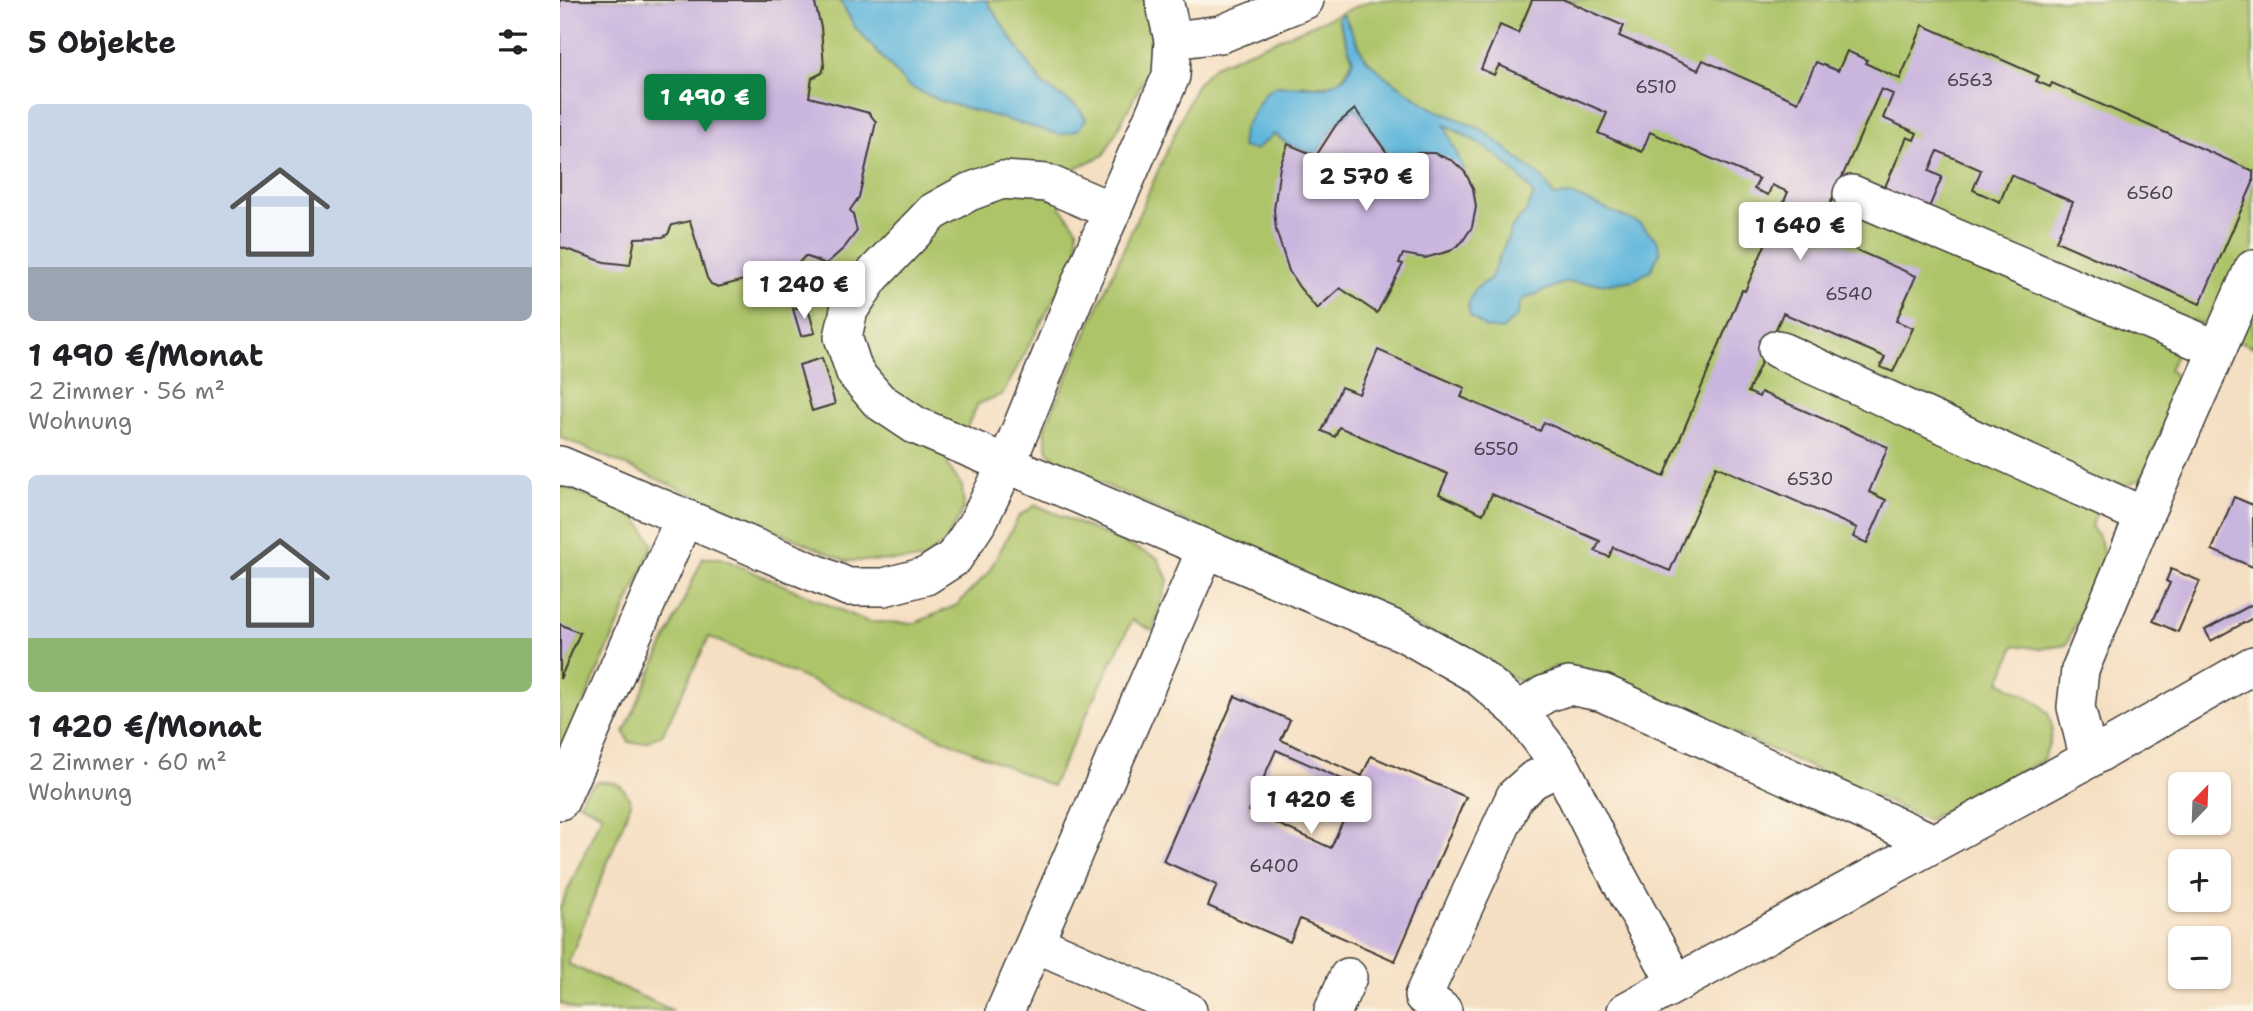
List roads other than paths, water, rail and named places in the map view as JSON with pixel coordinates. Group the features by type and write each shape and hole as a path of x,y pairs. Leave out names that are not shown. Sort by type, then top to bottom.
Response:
{"lane":[{"path":"560,465 848,587 884,587 926,576 954,558 979,520 1007,463 1171,76 1173,40 1164,0"},
{"path":"1173,40 1221,34 1305,0"},
{"path":"1112,211 1047,183 1002,180 933,212 871,277 849,310 843,337 855,373 879,401 915,425 1404,633 1476,674 1519,711 1560,766 1676,983"},
{"path":"1852,194 2217,349"},
{"path":"2090,759 2076,707 2080,670 2144,516 2253,270"},
{"path":"1777,349 2144,516"},
{"path":"560,801 572,742 684,518"},
{"path":"1005,1011 1206,549"},
{"path":"1626,1011 2090,759 2253,665"},
{"path":"1519,711 1545,694 1569,685 1604,693 1934,843"},
{"path":"1443,1011 1423,996 1515,796 1533,780 1560,766"},
{"path":"1035,943 1188,1011"},
{"path":"1333,1011 1348,977"}],"water":[{"path":"840,0 986,0 1042,84 1079,108 1086,119 1078,130 1061,135 941,101 908,86 855,27"},
{"path":"1343,14 1365,58 1386,77 1432,108 1483,130 1542,178 1554,196 1573,195 1639,223 1657,240 1660,252 1651,270 1634,280 1609,284 1566,282 1521,300 1517,316 1502,330 1486,328 1470,316 1468,305 1475,289 1490,279 1513,226 1526,212 1534,195 1505,162 1444,124 1465,172 1430,154 1414,154 1393,161 1355,109 1336,125 1316,156 1288,144 1274,134 1255,150 1241,147 1243,130 1264,94 1276,86 1326,87 1346,76 1353,60 1338,18"}]}
